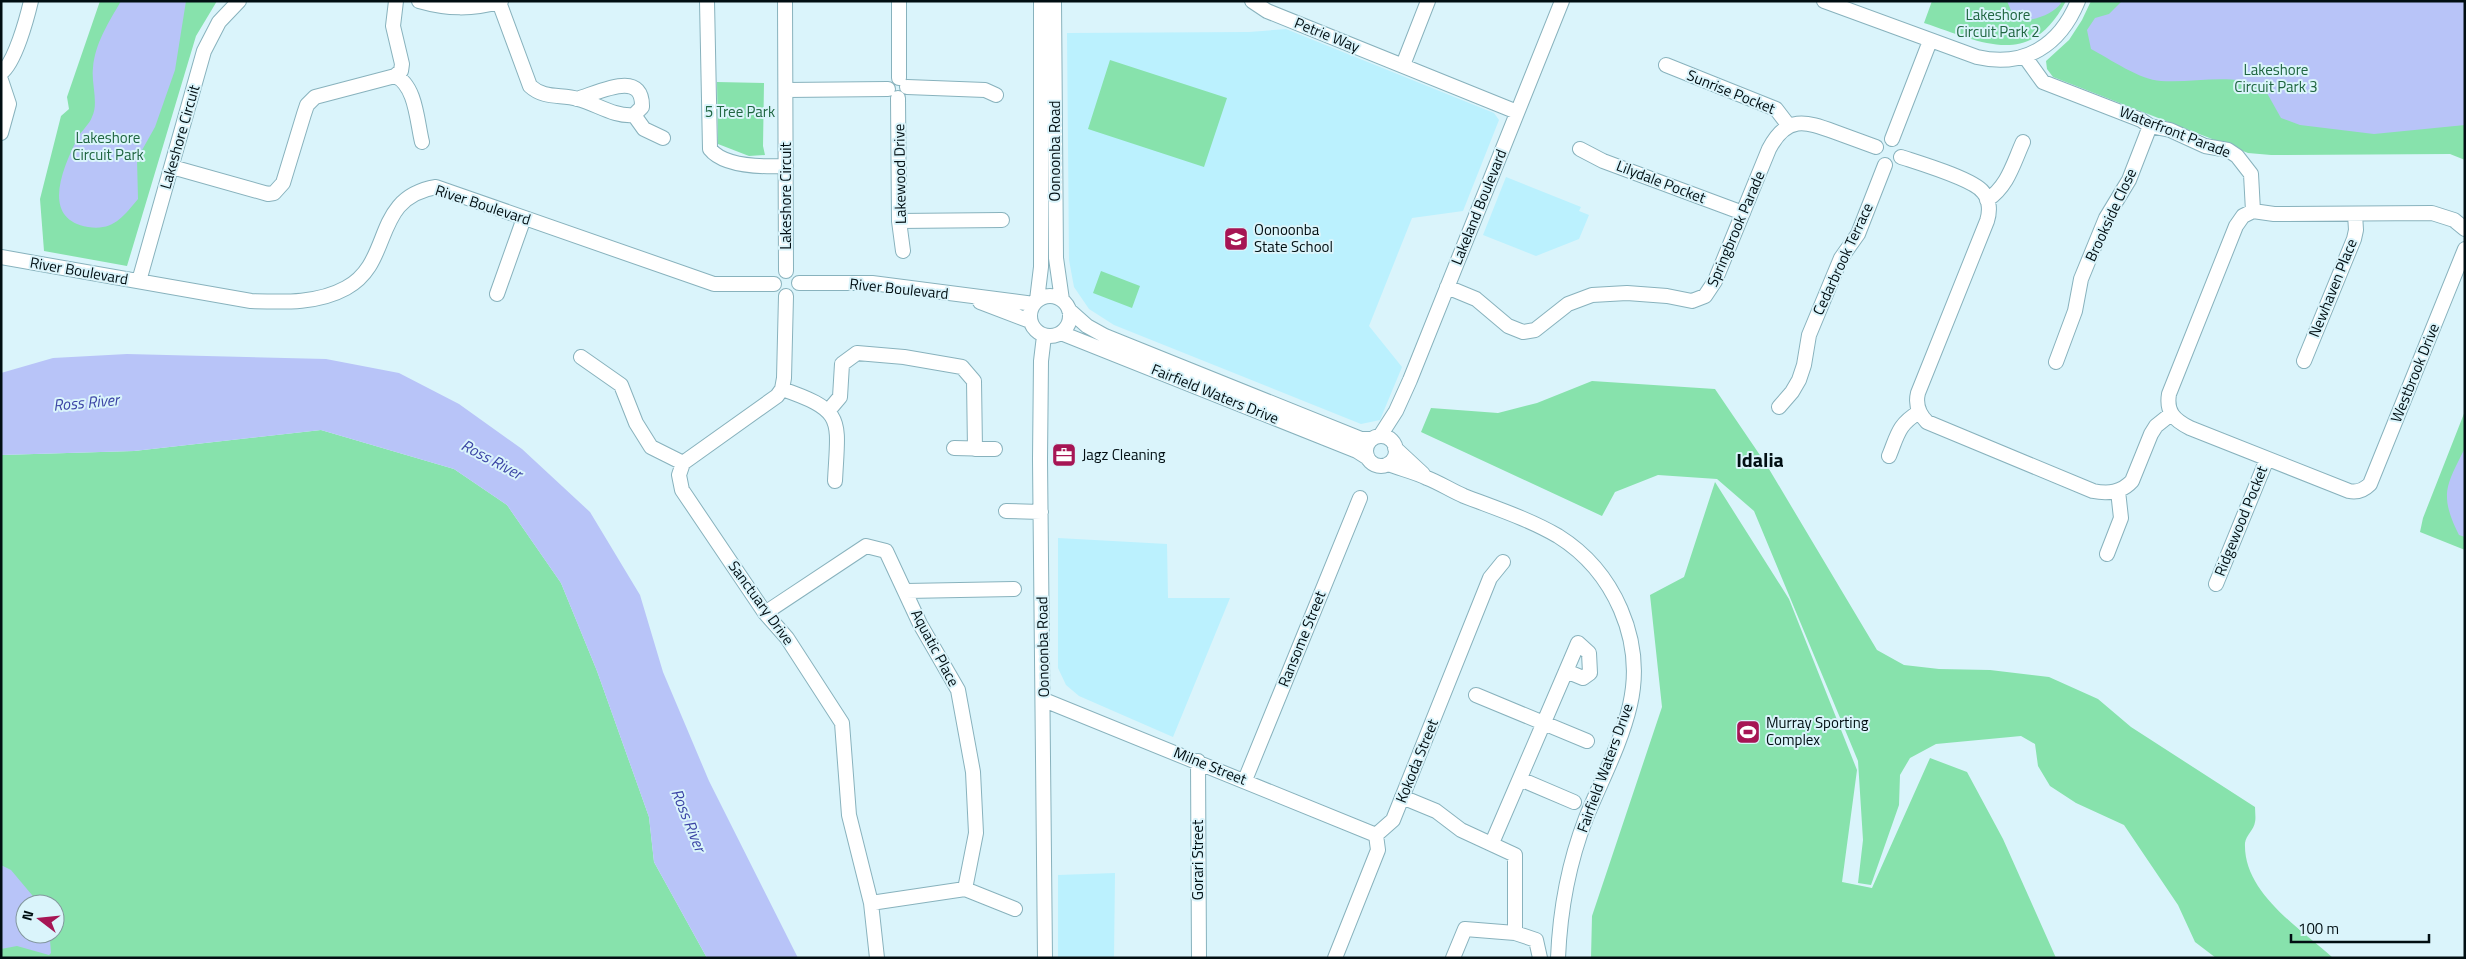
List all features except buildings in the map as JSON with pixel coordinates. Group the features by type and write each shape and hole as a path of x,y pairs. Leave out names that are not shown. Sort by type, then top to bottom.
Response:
{"street":[{"path":"1,73 7,68 24,27 31,1"},
{"name":"Lakeshore Circuit","path":"139,281 204,51 219,22 239,1"},
{"path":"172,167 268,194 274,192 283,183 307,105 315,97 395,76 401,71 402,64 393,26 396,1"},
{"path":"419,1 442,7 462,9 500,2 530,86 536,92 547,96 577,99 623,116 634,115 642,107 642,96 636,88 628,84 577,99"},
{"path":"707,1 710,149 718,156 742,165 786,166"},
{"name":"Lakeshore Circuit","path":"785,1 786,271"},
{"name":"Lakewood Drive","path":"899,1 899,221 903,250"},
{"name":"Oonoonba Road","path":"1035,302 1041,266 1041,1"},
{"name":"Oonoonba Road","path":"1054,1 1056,258 1066,305"},
{"name":"Petrie Way","path":"1252,1 1267,11 1517,112"},
{"path":"1403,65 1428,1"},
{"name":"Lakeland Boulevard","path":"1385,441 1562,1"},
{"path":"1824,1 1930,41 1990,60 2024,57 2055,39 2068,22 2078,1"},
{"path":"1892,139 1930,41"},
{"name":"Waterfront Parade","path":"2024,57 2043,82 2141,120 2150,126 2170,130 2205,146 2228,150 2237,156 2251,174 2253,211"},
{"name":"Sunrise Pocket","path":"1666,65 1776,109 1789,126"},
{"path":"395,76 402,79 410,93 422,142"},
{"path":"1,80 9,104 1,133"},
{"path":"786,90 898,88 985,90 996,95"},
{"path":"634,115 644,129 663,138"},
{"path":"1789,126 1797,123 1811,124 1876,147"},
{"name":"Springbrook Parade","path":"1447,287 1476,299 1508,326 1523,332 1535,330 1568,304 1592,295 1628,293 1699,300 1711,290 1775,138 1789,126"},
{"name":"Brookside Close","path":"2056,362 2075,311 2081,279 2106,218 2129,180 2150,126"},
{"path":"1884,139 1892,139 1901,148 1901,157 1893,164 1885,164 1876,156 1876,147 1884,139"},
{"path":"1988,200 2000,191 2005,184 2022,142"},
{"name":"Lilydale Pocket","path":"1580,149 1603,160 1743,213"},
{"path":"1901,157 1971,183 1984,192 1988,200 1989,214 1918,393 1916,399 1919,412 1934,426 2093,491 2110,493 2118,491 2132,481 2156,426 2171,414"},
{"name":"Cedarbrook Terrace","path":"1779,407 1792,392 1799,380 1809,335 1841,258 1858,234 1885,164"},
{"name":"River Boulevard","path":"1,257 251,301 284,302 320,298 346,288 362,275 375,256 395,209 403,200 420,190 436,187 714,284 774,284"},
{"path":"2266,459 2180,423 2171,414 2168,407 2169,394 2240,220 2253,211 2274,214 2432,214 2454,220 2465,229"},
{"name":"Newhaven Place","path":"2304,361 2354,239 2356,230 2355,214"},
{"path":"496,294 524,218"},
{"path":"899,221 1002,220"},
{"name":"Westbrook Drive","path":"2266,459 2349,491 2358,492 2370,484 2465,249"},
{"path":"786,271 797,276 799,283 797,291 786,296 779,294 774,284 776,276 786,271"},
{"name":"River Boulevard","path":"799,283 872,283 968,297 1035,302"},
{"path":"580,357 621,385 636,424 652,447 683,463 777,396 782,389 784,378 786,296"},
{"path":"1050,296 1066,305 1069,323 1061,333 1044,336 1033,328 1030,315 1035,302 1050,296"},
{"name":"River Boulevard","path":"968,297 1030,321"},
{"name":"Fairfield Waters Drive","path":"1066,305 1086,326 1105,336 1362,440 1385,441 1428,478"},
{"name":"Fairfield Waters Drive","path":"1061,333 1357,451 1374,464 1388,464 1428,478 1455,492 1548,530 1577,549 1608,584 1619,603 1626,622 1634,665 1630,705 1585,821 1572,863 1564,896 1558,958"},
{"name":"Oonoonba Road","path":"1044,336 1041,362 1041,512 1045,958"},
{"path":"828,410 840,397 842,364 857,353 904,357 962,367 974,381 974,449"},
{"path":"782,389 809,398 828,410 837,427 834,481"},
{"path":"1889,456 1901,426 1919,412"},
{"path":"1368,458 1366,450 1385,441 1394,457 1388,464"},
{"path":"954,448 995,449"},
{"name":"Ridgewood Pocket","path":"2216,584 2266,459"},
{"name":"Sanctuary Drive","path":"683,463 679,475 682,490 765,614 788,638 842,723 849,815 871,903 877,958"},
{"path":"2107,554 2121,518 2118,491"},
{"name":"Ransome Street","path":"1245,780 1360,498"},
{"path":"1006,511 1041,512"},
{"name":"Aquatic Place","path":"765,614 866,546 886,551 920,624 958,690 973,772 976,833 965,889"},
{"name":"Kokoda Street","path":"1376,835 1391,824 1490,578 1503,562"},
{"path":"906,591 1014,588"},
{"path":"1492,844 1566,671"},
{"path":"1476,695 1587,741"},
{"name":"Milne Street","path":"1044,700 1245,780 1376,835"},
{"name":"Gorari Street","path":"1198,761 1198,958"},
{"path":"1520,779 1574,802"},
{"path":"1402,798 1436,811 1461,830 1515,856 1515,933"},
{"path":"1335,958 1378,850 1376,835"},
{"path":"871,903 965,889 1015,909"},
{"path":"1453,958 1465,929 1515,933 1536,940 1540,958"}],"shaded area":[{"name":"Oonoonba State School","path":"1286,29 1494,113 1499,120 1463,211 1412,218 1369,326 1402,367 1380,420 1361,424 1114,325 1089,309 1074,287 1069,260 1067,33 1249,32"},
{"path":"1506,177 1581,207 1579,211 1589,215 1579,239 1536,256 1483,235"},
{"path":"1058,538 1167,544 1168,598 1230,598 1173,737 1079,696 1066,685 1058,668"},
{"path":"1115,873 1114,958 1058,958 1058,875"}],"green space":[{"name":"Lakeshore Circuit Park","path":"100,1 217,1 196,36 127,266 44,251 40,199 61,116 69,109 67,97"},
{"name":"Lakeshore Circuit Park 2","path":"1932,1 2066,1 2052,23 2037,36 2021,43 2003,45 1985,43 1924,23"},
{"name":"Lakeshore Circuit Park 3","path":"2091,1 2465,1 2465,160 2450,154 2271,155 2248,153 2053,77 2047,69 2046,61 2069,40"},
{"path":"1110,60 1227,98 1204,167 1088,129"},
{"name":"5 Tree Park","path":"717,82 764,83 763,146 765,155 749,156 718,144"},
{"path":"1101,271 1140,286 1132,308 1093,293"},
{"path":"1592,381 1715,389 1766,464 1877,650 1904,665 1939,669 1990,670 2049,677 2098,699 2131,727 2255,807 2254,825 2245,843 2247,861 2253,878 2263,893 2290,922 2333,958 2216,958 2195,942 2178,905 2124,825 2076,803 2050,786 2038,766 2035,744 2021,736 1936,744 1910,758 1900,775 1899,805 1871,885 1858,883 1863,840 1858,761 1754,511 1717,479 1658,475 1615,492 1602,516 1421,432 1431,408 1498,413 1537,403"},
{"path":"2465,411 2465,550 2420,532 2423,518"},
{"path":"321,430 454,469 507,505 561,583 597,671 649,817 654,862 707,958 1,958 1,455 134,451"},
{"name":"Murray Sporting Complex","path":"1715,482 1789,599 1857,770 1842,882 1872,888 1930,758 1967,772 2003,839 2056,958 1591,958 1592,916 1662,707 1650,595 1684,577"}],"water":[{"path":"121,1 186,1 175,70 155,127 137,159 138,199 122,217 111,225 97,228 88,227 73,222 64,214 60,203 59,191 71,151 91,120 94,111 94,59 103,33"},
{"path":"2007,1 2060,1 2061,3 2053,11 2034,19 2015,20"},
{"name":"Lakeshore Circuit Park 3","path":"2122,1 2465,1 2465,125 2374,134 2300,125 2281,118 2263,86 2250,82 2225,79 2161,81 2144,77 2091,49 2087,30 2095,18 2109,14"},
{"name":"Ross River","path":"127,354 326,359 399,373 459,404 522,449 590,512 640,595 663,672 709,781 798,958 707,958 654,862 649,817 597,671 561,583 507,505 454,469 321,430 134,451 1,455 1,373 53,358"},
{"path":"2465,448 2465,537 2459,535 2453,521 2447,500 2447,491 2453,472"},
{"path":"1,865 11,870 31,894 15,894 15,944 50,944 51,953 49,955 17,946 1,949"}],"place":[{"name":"Oonoonba State School","path":"1236,239"},
{"name":"Jagz Cleaning","path":"1064,455"},
{"name":"Murray Sporting Complex","path":"1748,732"}],"district":[{"name":"Idalia","path":"1760,460"}]}
